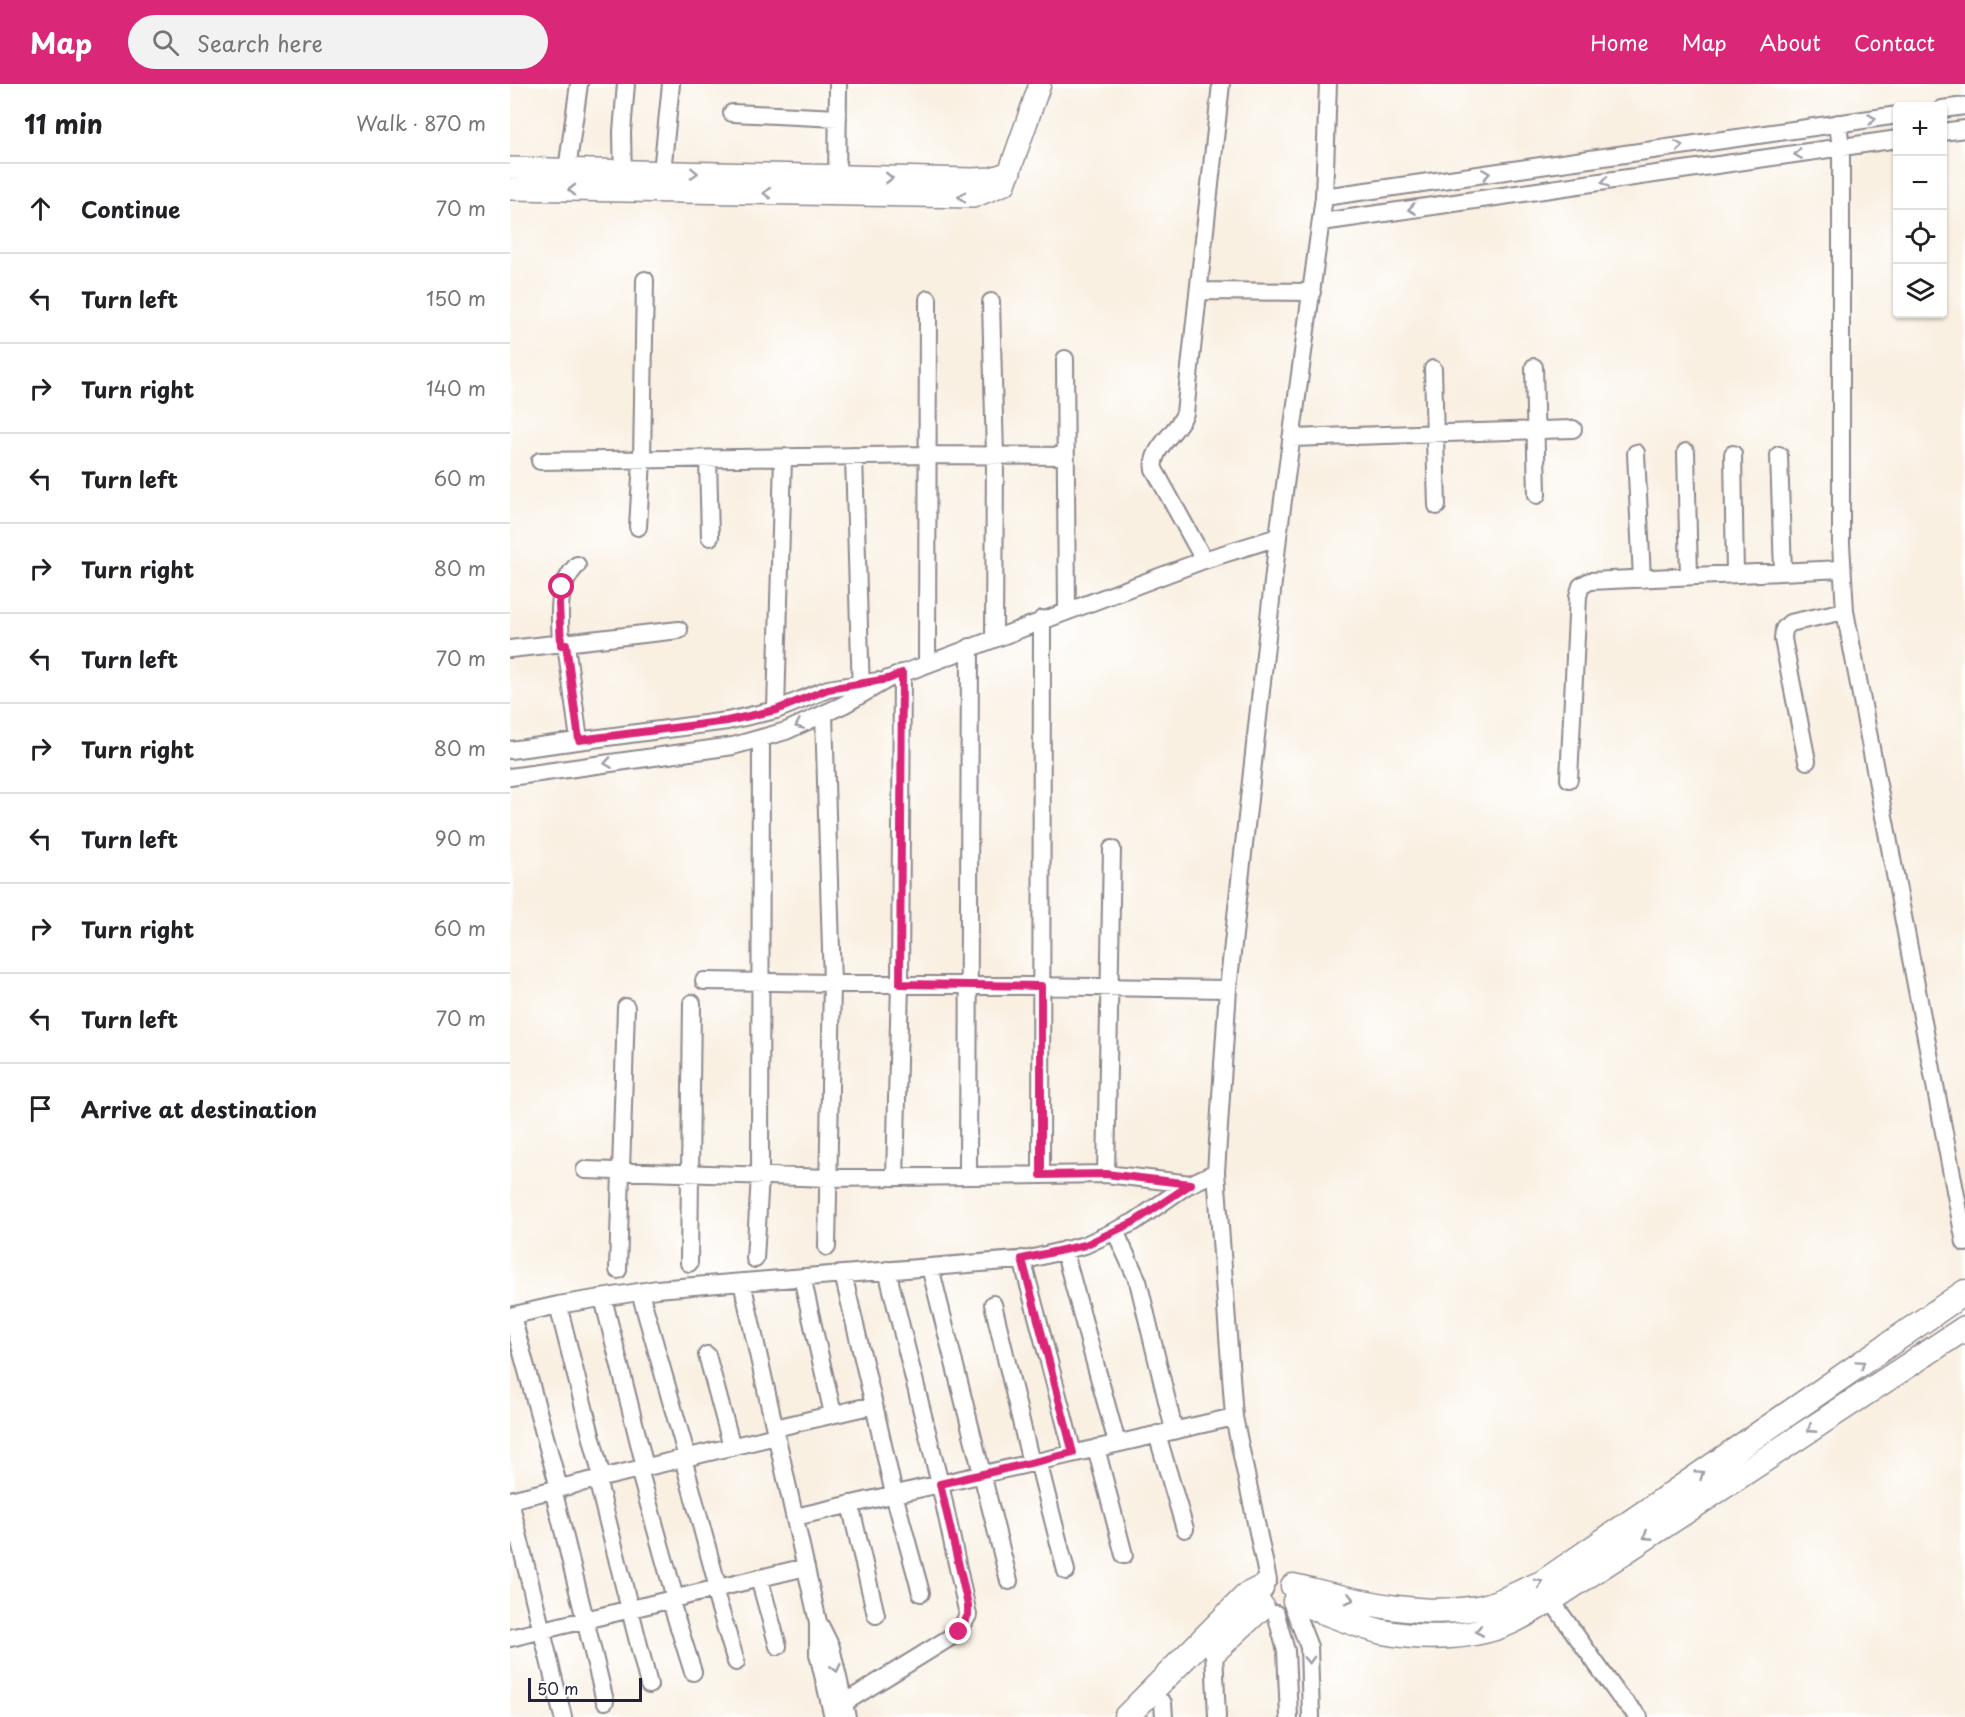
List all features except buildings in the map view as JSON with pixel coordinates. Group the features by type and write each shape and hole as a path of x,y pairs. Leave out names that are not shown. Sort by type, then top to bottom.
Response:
{"main road":[{"path":"1126,1717 1248,1596 1445,1610 1479,1608 1542,1583 1965,1292"},
{"path":"1278,1597 1381,1631 1409,1636 1446,1636 1484,1632 1514,1621 1965,1328"},
{"path":"1159,1712 1214,1652 1278,1597"}],"street":[{"path":"567,170 579,84"},
{"path":"623,180 622,132 626,84"},
{"path":"662,172 671,84"},
{"path":"837,186 838,84"},
{"path":"510,168 567,170 623,180 662,172 973,197 1005,184 1040,84"},
{"path":"1204,560 1153,461 1155,454 1180,426 1185,413 1221,84"},
{"path":"1289,1717 1286,1651 1278,1597 1234,1417 1216,1172 1228,989 1278,537 1322,222 1328,84"},
{"path":"1947,108 1965,106"},
{"path":"732,113 838,118"},
{"path":"1324,197 1893,116"},
{"path":"1838,123 1841,148 1842,569 1845,611 1965,1243"},
{"path":"1947,131 1965,129"},
{"path":"1322,222 1893,140"},
{"path":"510,189 623,180 837,186"},
{"path":"638,527 642,460 645,280"},
{"path":"1199,291 1312,292"},
{"path":"927,664 928,299"},
{"path":"991,302 995,456 994,638"},
{"path":"1065,358 1067,610"},
{"path":"1534,367 1537,495"},
{"path":"1433,369 1437,506"},
{"path":"1291,438 1573,429"},
{"path":"1686,452 1689,576"},
{"path":"1636,453 1642,579"},
{"path":"1733,454 1735,574"},
{"path":"540,461 928,455 1066,456"},
{"path":"1779,455 1783,572"},
{"path":"854,456 861,689"},
{"path":"776,710 783,458"},
{"path":"708,459 711,537"},
{"path":"510,777 733,746 786,731 824,714 861,689 1042,619 1204,560 1278,537"},
{"path":"577,565 566,576 559,604 563,644 579,740"},
{"path":"1569,779 1578,596 1581,586 1590,581 1842,569"},
{"path":"1807,761 1783,639 1784,629 1790,623 1845,611"},
{"path":"1041,1175 1042,619"},
{"path":"510,649 679,630"},
{"path":"968,1176 970,647"},
{"path":"895,676 900,984 895,1177"},
{"path":"510,750 727,721 776,710 828,689 861,689"},
{"path":"824,714 832,983 827,1247"},
{"path":"755,1259 760,1176 761,738"},
{"path":"1106,1174 1112,849"},
{"path":"704,981 1228,989"},
{"path":"689,1263 692,1174 692,1003"},
{"path":"618,1270 626,1007"},
{"path":"585,1170 829,1178 1106,1174 1191,1184"},
{"path":"606,1701 556,1489 511,1316 558,1305 640,1292 1022,1259 1085,1245 1134,1222 1191,1184 1216,1172"},
{"path":"1115,1231 1138,1281 1174,1430"},
{"path":"1064,1250 1117,1443"},
{"path":"1022,1259 1073,1453"},
{"path":"930,1267 1009,1581"},
{"path":"818,1622 831,1647 846,1710 959,1632 965,1625 968,1615 968,1605 940,1484 887,1270"},
{"path":"843,1274 894,1494 921,1593"},
{"path":"802,1277 833,1414"},
{"path":"742,1282 818,1622 818,1654 833,1717"},
{"path":"640,1292 685,1458 736,1662"},
{"path":"603,1298 673,1599 693,1672"},
{"path":"993,1304 1034,1462 1066,1571"},
{"path":"558,1305 648,1685"},
{"path":"707,1355 732,1447"},
{"path":"563,1717 510,1500 732,1447 833,1414 874,1405"},
{"path":"795,1517 1234,1417"},
{"path":"1157,1434 1185,1529"},
{"path":"1096,1448 1124,1555"},
{"path":"850,1504 876,1615"},
{"path":"510,1638 806,1566"},
{"path":"759,1578 778,1646"},
{"path":"1278,1597 1308,1647 1311,1717"},
{"path":"1551,1599 1619,1696 1639,1717"},
{"path":"1214,1652 1218,1717"}],"route":[{"path":"562,587 559,604 561,645 566,644 579,740 727,721 776,710 828,689 888,679 902,673 900,984 1041,986 1041,1175 1106,1174 1191,1184 1134,1222 1085,1245 1022,1259 1073,1453 940,1484 968,1605 965,1625 959,1632"}]}
